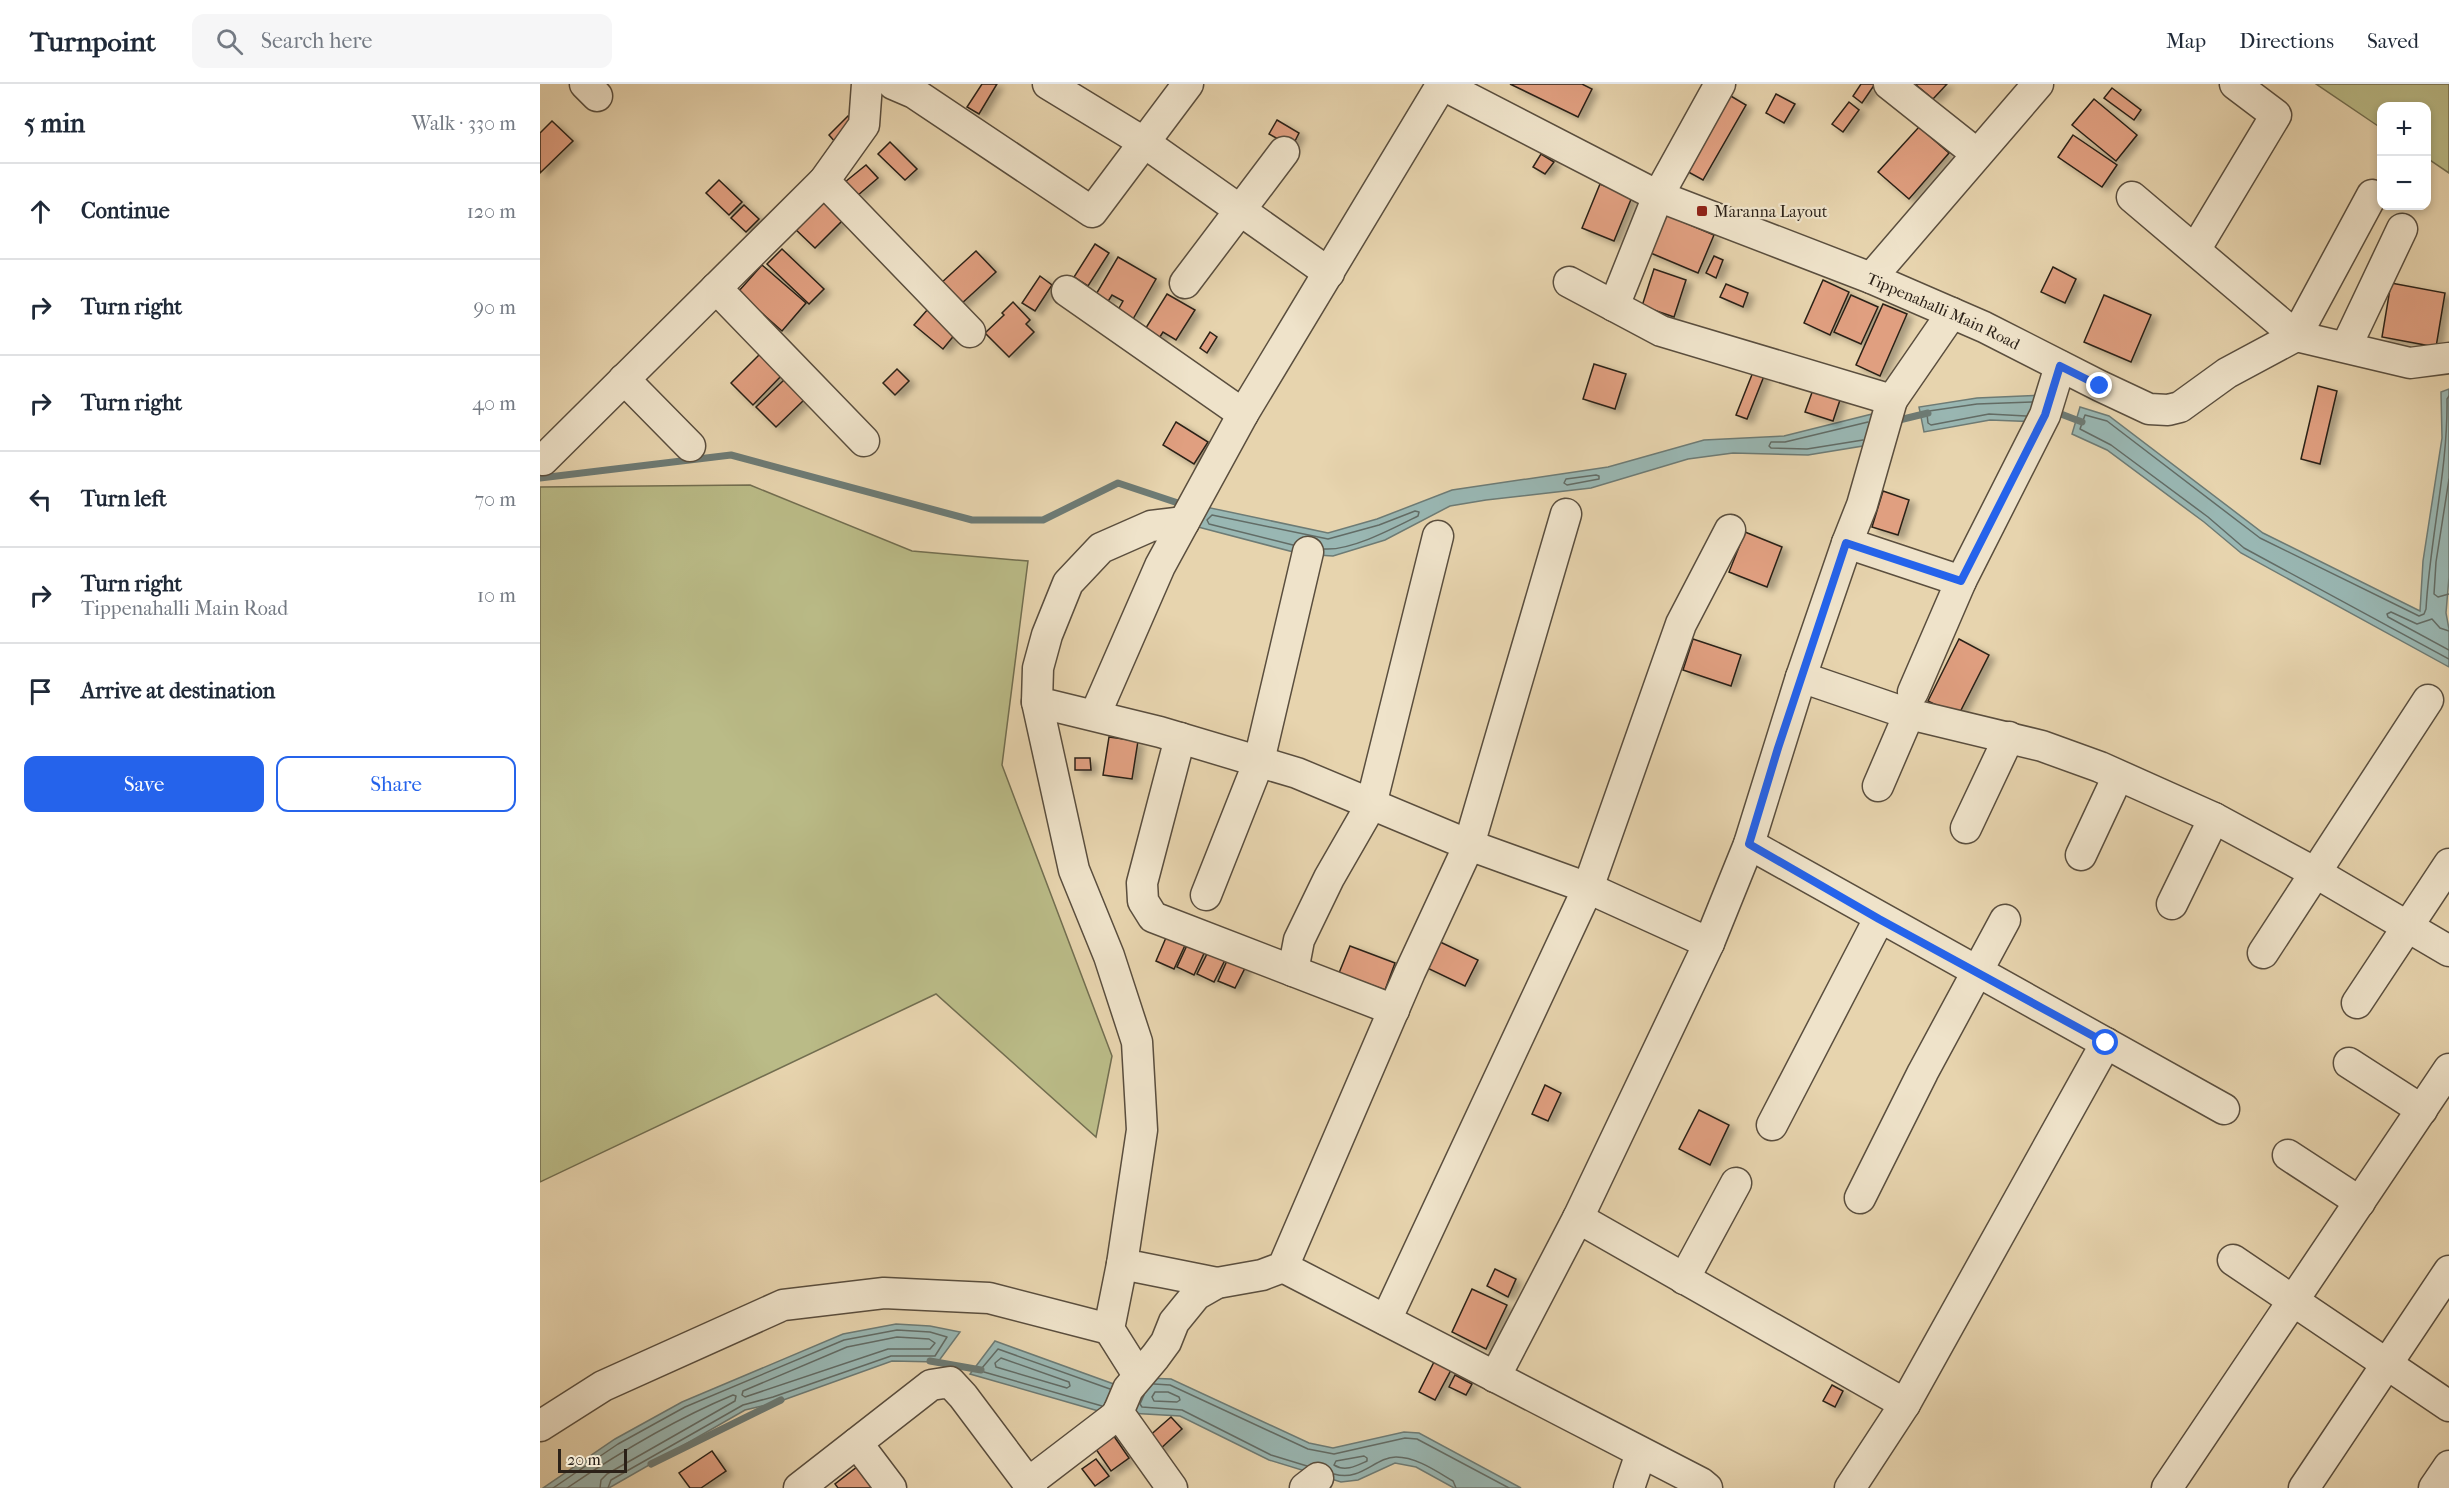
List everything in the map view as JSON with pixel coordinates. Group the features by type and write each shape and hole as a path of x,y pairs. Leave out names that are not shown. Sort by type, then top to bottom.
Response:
{"street":[{"path":"543,460 824,181 864,125 867,84"},
{"path":"893,84 914,93 1092,212 1188,84"},
{"path":"1048,84 1145,143 1329,273"},
{"path":"1095,715 1160,566 1193,505 1243,414 1441,84"},
{"name":"Tippenahalli Main Road","path":"1441,84 1658,196 1871,278 1984,327 2053,389 2149,409 2168,410 2180,407 2227,373 2296,336"},
{"path":"1614,306 1658,196 1720,84"},
{"path":"1889,84 1977,154"},
{"path":"1871,278 2038,84"},
{"path":"2195,250 2276,115 2235,84"},
{"path":"1185,283 1284,152"},
{"path":"824,181 970,332"},
{"path":"2296,336 2372,195"},
{"path":"2133,197 2296,336 2410,363 2449,358"},
{"path":"2346,347 2402,229"},
{"path":"1569,282 1661,331 1888,412"},
{"path":"716,288 864,441"},
{"path":"1067,291 1243,414"},
{"path":"1495,1377 1578,1218 1709,943 1749,844 1846,543 1862,505 1888,412 1952,313"},
{"path":"624,379 690,446"},
{"path":"1878,786 1961,581 2053,389"},
{"path":"1173,1488 1126,1396 1109,1329 1122,1264 1142,1130 1137,1042 1109,956 1074,870 1037,702 1038,668 1047,635 1068,583 1101,548 1193,505"},
{"path":"799,1488 931,1385 950,1382 1030,1486 1126,1396 1166,1342 1174,1322 1196,1295 1216,1284 1262,1275 1283,1267 1394,1010 1469,844 1566,514"},
{"path":"1386,1320 1588,888 1681,624 1730,530"},
{"path":"1293,971 1299,940 1329,878 1371,805 1438,536"},
{"path":"1846,543 1961,581"},
{"path":"1206,895 1258,761 1308,552"},
{"path":"1801,678 1911,703 1953,726 2042,746 2118,776 2214,818 2316,873 2449,951"},
{"path":"2263,953 2428,699"},
{"path":"1037,702 1180,738 1297,773 1469,844 1588,888 1709,943"},
{"path":"1966,828 2008,737"},
{"path":"1180,738 1142,883 1143,902 1154,917 1394,1010"},
{"path":"2081,855 2118,776"},
{"path":"2172,904 2214,818"},
{"path":"1749,844 1879,919 2224,1109"},
{"path":"2357,1003 2449,864"},
{"path":"1772,1125 1879,919"},
{"path":"1860,1198 2004,920"},
{"path":"1850,1488 1905,1404 2106,1043"},
{"path":"2349,1063 2422,1110"},
{"path":"2167,1488 2449,1069"},
{"path":"2288,1155 2360,1202"},
{"path":"1684,1280 1736,1183"},
{"path":"1578,1218 1905,1404"},
{"path":"2233,1260 2449,1406"},
{"path":"1122,1264 1216,1284"},
{"path":"1283,1267 1707,1488"},
{"path":"2304,1488 2449,1271"},
{"path":"540,1426 603,1386 783,1305 884,1293 989,1298 1109,1329"},
{"path":"857,1443 891,1488"},
{"path":"1629,1488 1641,1453"},
{"path":"2434,1488 2449,1466"}],"green space":[{"path":"2316,84 2449,84 2449,173 2431,161 2431,102 2377,102 2377,125"},
{"path":"750,485 912,551 1028,561 1002,765 1112,1056 1096,1137 936,994 540,1182 540,487"}],"water":[{"path":"2449,389 2449,577 2446,613 2449,629 2449,667 2241,553 2204,522 2107,450 2072,434 2080,407 2109,416 2263,533 2420,611 2423,561 2442,438 2441,392"},
{"path":"2045,395 2038,422 1990,420 1924,432 1919,407 1977,398"},
{"path":"1876,413 1875,444 1808,455 1733,453 1688,459 1591,488 1450,506 1385,540 1333,556 1301,554 1198,527 1206,507 1328,533 1377,519 1452,490 1608,467 1704,440 1784,436"},
{"path":"896,1324 930,1326 960,1332 938,1362 892,1361 775,1403 745,1410 609,1488 543,1488 615,1439 682,1402 843,1334"},
{"path":"995,1341 1122,1387 1109,1414 970,1374"},
{"path":"1146,1378 1171,1379 1309,1443 1333,1448 1404,1432 1419,1433 1521,1488 1454,1488 1416,1467 1395,1463 1358,1480 1341,1482 1269,1460 1180,1416 1129,1413"}],"building":[{"path":"982,84 997,84 979,114 967,107"},
{"path":"1510,84 1582,84 1592,89 1578,117"},
{"path":"1861,84 1875,84 1862,103 1853,96"},
{"path":"1915,84 1947,84 1933,99"},
{"path":"2112,88 2141,110 2134,120 2104,98"},
{"path":"1724,92 1746,105 1703,180 1681,168"},
{"path":"1776,94 1795,104 1784,123 1766,113"},
{"path":"2094,99 2137,135 2116,161 2072,125"},
{"path":"1849,102 1859,110 1843,132 1832,124"},
{"path":"848,116 856,123 836,143 829,135"},
{"path":"1277,120 1299,133 1292,147 1269,134"},
{"path":"552,121 573,141 540,173 540,133"},
{"path":"1919,127 1949,153 1909,199 1878,172"},
{"path":"2073,135 2117,165 2102,187 2058,157"},
{"path":"890,142 917,169 905,180 878,154"},
{"path":"1541,154 1554,162 1545,174 1533,167"},
{"path":"866,165 878,178 857,196 845,182"},
{"path":"719,180 742,202 729,215 706,193"},
{"path":"1600,184 1632,197 1614,241 1582,228"},
{"path":"822,198 844,219 815,248 793,227"},
{"path":"744,205 759,219 746,232 731,218"},
{"path":"1662,213 1714,235 1698,273 1646,251"},
{"path":"1095,244 1109,253 1088,286 1074,277"},
{"path":"782,249 824,289 809,304 767,264"},
{"path":"976,251 996,272 960,305 940,284"},
{"path":"1714,256 1723,260 1716,278 1706,273"},
{"path":"1118,257 1156,279 1133,319 1118,310 1123,301 1112,295 1107,303 1095,296"},
{"path":"762,265 806,303 782,331 738,292"},
{"path":"2053,267 2076,279 2065,303 2041,292"},
{"path":"1654,269 1686,280 1674,317 1642,306"},
{"path":"1040,276 1052,285 1035,311 1022,303"},
{"path":"1823,280 1849,292 1830,335 1804,323"},
{"path":"2391,283 2445,293 2436,347 2382,337"},
{"path":"1726,284 1748,293 1743,307 1720,297"},
{"path":"1167,294 1195,310 1176,340 1163,332 1158,340 1144,331"},
{"path":"1851,295 1878,307 1861,344 1834,332"},
{"path":"2104,295 2151,315 2131,362 2084,342"},
{"path":"1013,302 1030,320 1026,324 1034,332 1009,357 985,333 1004,315 1002,313"},
{"path":"1883,304 1907,314 1880,376 1856,365"},
{"path":"928,309 956,333 943,349 914,325"},
{"path":"1210,332 1217,337 1207,353 1200,348"},
{"path":"762,352 784,373 753,405 731,383"},
{"path":"1594,364 1626,374 1615,409 1583,399"},
{"path":"1755,367 1766,371 1747,419 1736,415"},
{"path":"897,369 909,381 895,395 883,383"},
{"path":"784,380 804,400 776,427 756,407"},
{"path":"1815,384 1842,394 1833,421 1805,412"},
{"path":"2318,386 2337,391 2320,464 2301,459"},
{"path":"1176,422 1208,442 1194,464 1163,445"},
{"path":"1883,491 1909,500 1898,535 1872,527"},
{"path":"1745,532 1782,547 1767,587 1729,572"},
{"path":"1693,639 1741,655 1731,686 1683,670"},
{"path":"1959,639 1989,655 1958,716 1928,701"},
{"path":"1109,737 1138,741 1132,779 1103,775"},
{"path":"1075,758 1090,758 1091,770 1075,770"},
{"path":"1168,933 1187,941 1174,969 1156,961"},
{"path":"1436,940 1478,960 1465,986 1423,966"},
{"path":"1189,941 1206,949 1194,975 1177,967"},
{"path":"1350,946 1395,963 1385,990 1339,973"},
{"path":"1210,948 1227,956 1214,982 1197,974"},
{"path":"1230,954 1248,962 1235,988 1218,981"},
{"path":"1545,1085 1561,1093 1548,1121 1532,1114"},
{"path":"1699,1110 1729,1125 1710,1165 1679,1149"},
{"path":"1495,1269 1516,1279 1508,1297 1487,1286"},
{"path":"1472,1289 1507,1305 1486,1349 1452,1332"},
{"path":"1434,1362 1451,1370 1435,1400 1419,1392"},
{"path":"1455,1375 1472,1384 1466,1395 1449,1387"},
{"path":"1832,1385 1843,1391 1835,1407 1823,1401"},
{"path":"1171,1417 1182,1429 1159,1450 1147,1438"},
{"path":"1109,1429 1129,1458 1111,1471 1091,1442"},
{"path":"712,1451 726,1471 701,1488 690,1488 679,1473"},
{"path":"1096,1459 1109,1476 1095,1486 1082,1469"},
{"path":"862,1463 877,1483 871,1488 838,1488 835,1484"}],"waterway":[{"path":"2053,411 2082,422"},
{"path":"1895,421 1928,413"},
{"path":"540,478 731,455 972,520 1043,520 1118,483 1184,505"},
{"path":"930,1361 981,1370"},
{"path":"651,1464 781,1400"}],"place":[{"name":"Maranna Layout","path":"1702,211"}],"route":[{"path":"2100,386 2060,366 2045,415 1961,581 1846,543 1778,748 1749,844 1879,919 2106,1043"}]}
